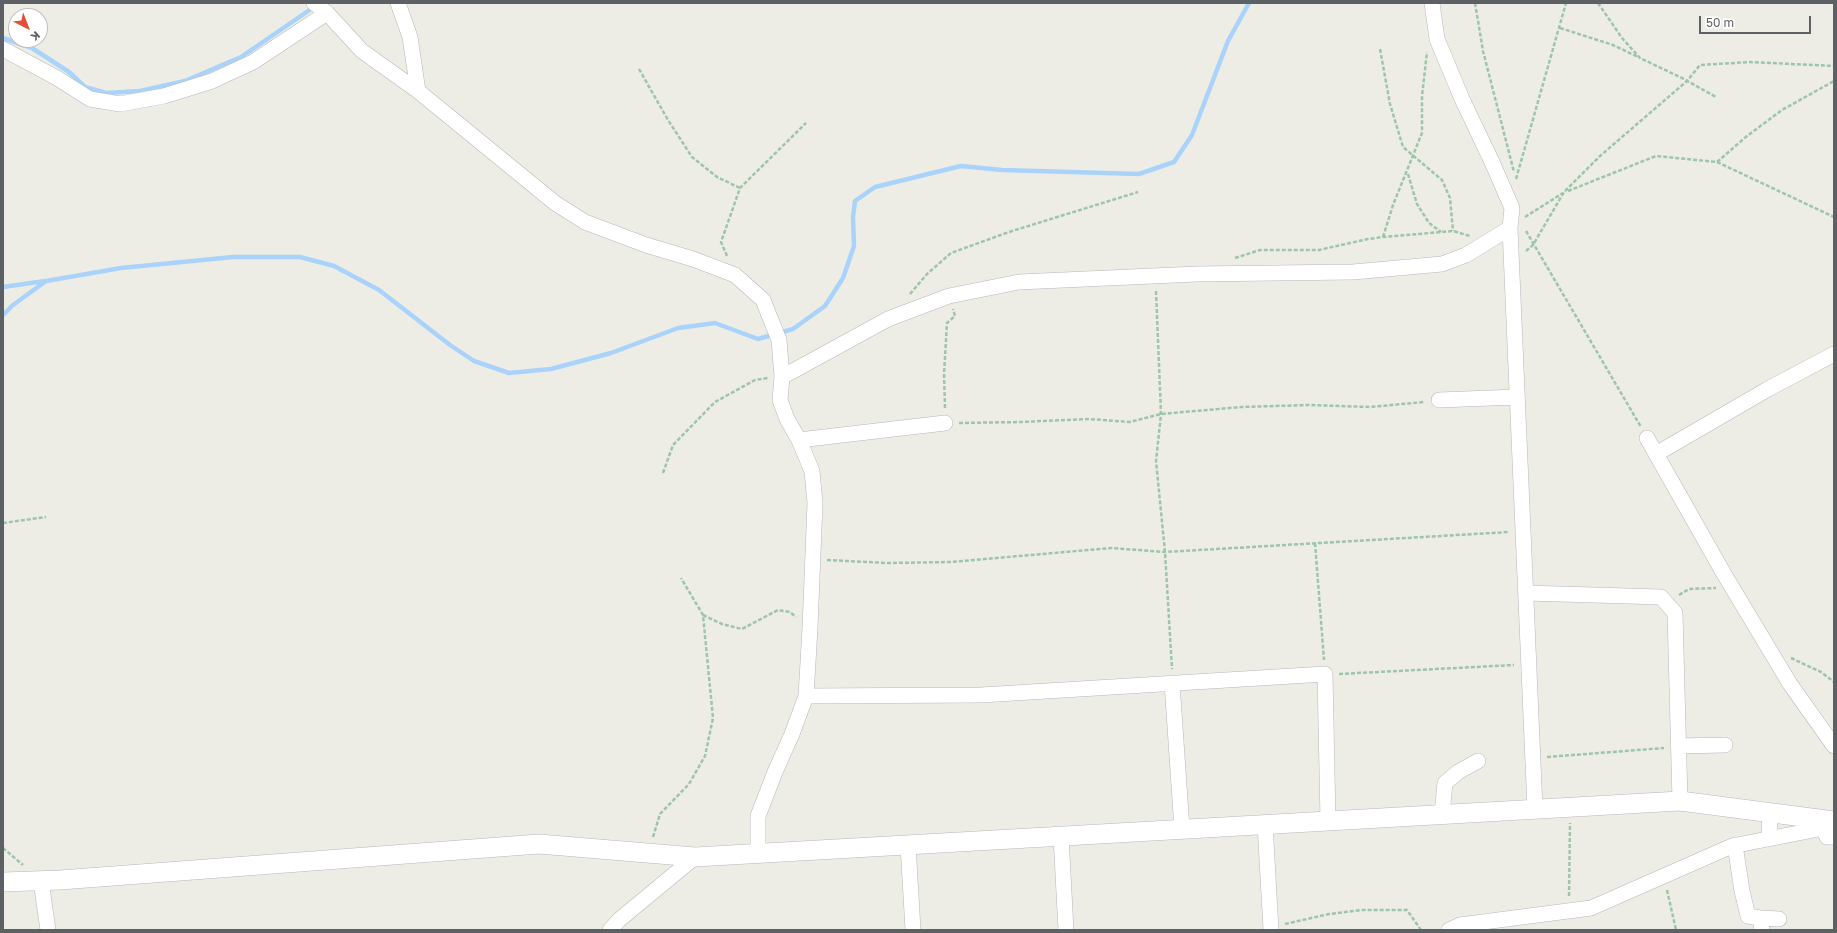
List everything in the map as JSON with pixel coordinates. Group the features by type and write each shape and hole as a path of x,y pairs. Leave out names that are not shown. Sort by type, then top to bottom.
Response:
{"street":[{"path":"398,3 410,37 418,91"},
{"path":"1432,3 1438,39 1462,99 1512,208 1515,224 1517,397 1535,809"},
{"path":"3,49 57,78 90,99 120,104 164,96 212,81 253,62 320,7 362,51 418,91 555,203 585,222 646,245 693,259 735,275 763,300 779,340 782,377 780,400 787,419 799,440 812,471 815,503 814,559 806,696 758,816 758,853"},
{"path":"782,377 888,318 949,296 1019,282 1156,276 1353,272 1442,264 1466,255 1515,224"},
{"path":"1656,454 1768,389 1834,354"},
{"path":"1439,400 1517,397"},
{"path":"799,440 945,423"},
{"path":"1647,438 1732,588 1773,656 1790,684 1834,746"},
{"path":"1526,593 1661,597 1675,613 1680,801"},
{"path":"806,696 981,696 1324,674 1328,821"},
{"path":"1172,683 1182,829"},
{"path":"1678,746 1725,745"},
{"path":"1442,814 1445,784 1458,772 1478,761"},
{"path":"3,882 41,881 539,844 695,857 1680,801 1770,812 1831,828"},
{"path":"1769,839 1770,812"},
{"path":"1265,824 1271,929"},
{"path":"1449,930 1460,925 1591,908 1735,845 1831,828"},
{"path":"1061,836 1066,930"},
{"path":"908,844 912,930"},
{"path":"1735,845 1742,891 1748,916 1761,924 1779,919"},
{"path":"610,930 619,920 695,857"},
{"path":"41,881 48,930"}],"path":[{"path":"1475,3 1483,51 1516,180 1566,3"},
{"path":"1598,3 1622,38 1640,58"},
{"path":"1560,28 1612,45 1687,81 1716,97"},
{"path":"1383,237 1393,205 1422,133 1422,96 1426,54 1438,39"},
{"path":"1380,49 1390,104 1403,146 1442,180 1450,198 1453,231"},
{"path":"1533,245 1564,192 1600,156 1687,81 1700,65 1750,62 1834,66"},
{"path":"639,69 668,120 692,157 717,176 740,188"},
{"path":"1717,162 1747,136 1782,110 1834,81"},
{"path":"735,275 721,242 740,188 806,123"},
{"path":"1647,438 1533,245 1515,224 1564,192 1656,156 1717,162 1834,217"},
{"path":"1407,173 1417,204 1429,223 1442,232"},
{"path":"908,296 927,274 951,253 1009,232 1138,192"},
{"path":"1232,259 1260,250 1319,250 1368,239 1453,231 1488,241"},
{"path":"1156,276 1161,414 1156,461 1165,552 1172,683"},
{"path":"949,296 955,316 947,323 944,374 945,423 1089,419 1130,422 1161,414 1249,407 1370,407 1439,400"},
{"path":"663,473 672,445 715,402 755,380 782,377"},
{"path":"3,522 46,517"},
{"path":"814,559 901,563 951,562 1111,548 1165,552 1523,532"},
{"path":"1316,543 1324,674 1529,665"},
{"path":"648,853 660,814 689,784 704,756 713,718 704,615 682,578"},
{"path":"1666,603 1689,589 1732,588"},
{"path":"704,615 722,624 742,629 778,610 790,612 810,628"},
{"path":"1773,656 1795,659 1821,672 1834,682"},
{"path":"1532,758 1591,755 1678,746"},
{"path":"1568,911 1570,807"},
{"path":"1663,876 1676,930"},
{"path":"1271,929 1329,914 1355,911 1407,910 1421,930"}],"waterway":[{"path":"3,315 13,305 46,281 121,268 233,257 300,257 334,266 379,290 450,345 474,361 509,373 551,369 611,353 678,328 715,323 758,339 793,329 825,306 843,278 854,246 853,217 855,201 875,187 961,166 1002,170 1139,174 1174,162 1192,135 1228,41 1249,3"},
{"path":"3,38 32,48 69,72 85,87 106,93 140,91 185,81 241,57 311,9 312,5"},
{"path":"3,287 45,281"}]}
